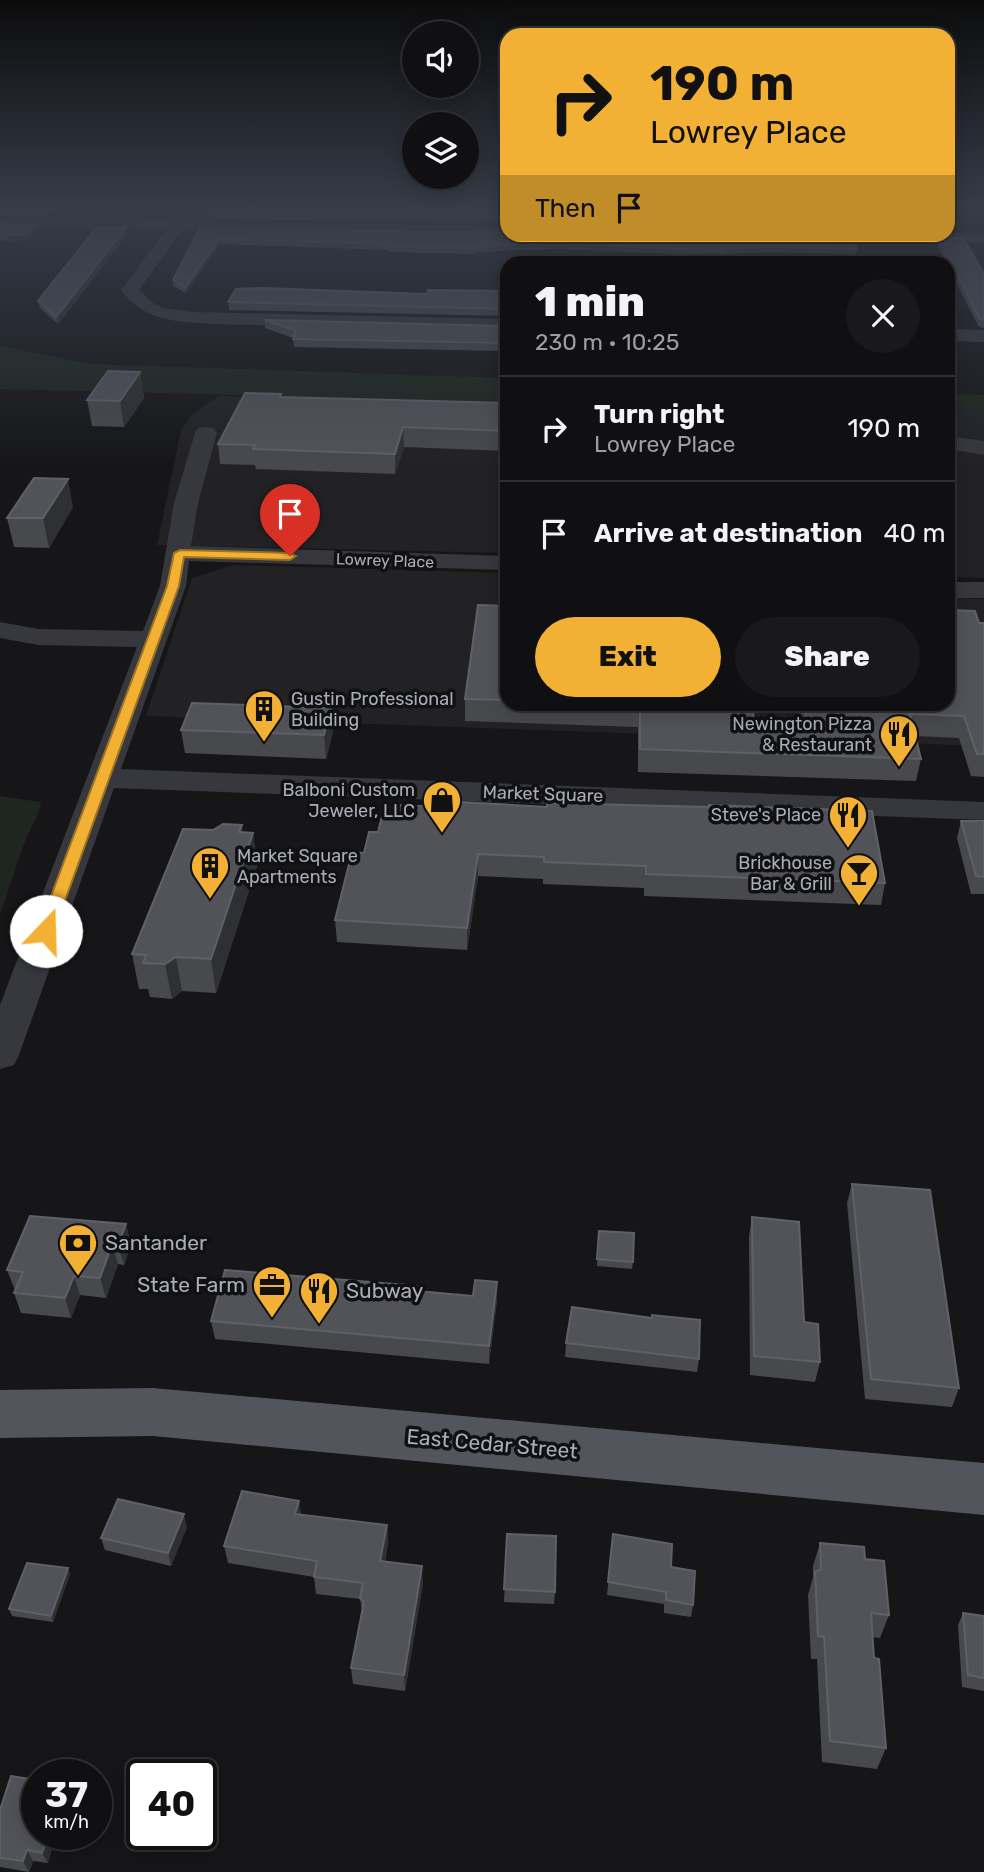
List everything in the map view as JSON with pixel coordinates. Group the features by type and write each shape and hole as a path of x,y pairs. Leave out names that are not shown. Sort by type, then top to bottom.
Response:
{"main road":[{"name":"East Cedar Street","path":"0,1414 153,1412 984,1489"}],"street":[{"path":"132,293 135,300 150,309 175,316 500,326"},
{"path":"955,335 984,336"},
{"path":"0,1055 173,586 186,503 206,433"},
{"path":"955,443 984,448"},
{"name":"Lowrey Place","path":"180,553 500,564"},
{"path":"955,590 984,590"},
{"path":"0,630 38,637 153,639"},
{"name":"Market Square","path":"103,778 984,811"}],"shaded area":[{"path":"0,346 90,364 500,378 500,402 0,389"},
{"path":"955,394 984,395 984,412 955,410"},
{"path":"220,396 500,402 500,553 157,545 181,430 192,414"},
{"path":"955,410 984,412 984,578 955,577"},
{"path":"233,565 500,573 500,711 955,711 955,598 984,599 984,746 146,716 192,578"},
{"path":"0,796 41,802 0,914"}],"building":[{"path":"44,293 75,293 56,317 38,301"},
{"path":"233,293 500,293 500,309 228,302"},
{"path":"967,293 984,293 984,320 980,319"},
{"path":"265,320 500,326 500,343 293,339 295,330"},
{"path":"108,371 140,372 120,401 87,400"},
{"path":"245,393 281,394 280,397 500,403 500,431 403,427 395,454 253,449 255,445 218,444"},
{"path":"34,478 68,479 43,518 7,518"},
{"path":"478,605 500,606 500,700 465,699"},
{"path":"955,610 975,611 979,623 984,623 984,754 977,754 964,716 910,714 921,759 640,749 640,711 753,711 754,720 807,723 805,711 955,711"},
{"path":"192,703 331,708 324,735 181,730"},
{"path":"443,801 547,807 547,803 872,811 885,883 646,874 646,866 544,862 544,857 478,854 467,928 335,920 352,852 364,853 369,832 378,832 383,812 396,813 398,805 442,807"},
{"path":"961,821 984,821 984,877 976,876"},
{"path":"223,824 242,825 239,832 253,833 211,959 176,957 165,964 143,963 146,955 132,954 183,829 213,830"},
{"path":"852,1184 930,1190 959,1388 871,1379"},
{"path":"30,1216 126,1224 118,1245 112,1245 100,1278 74,1276 65,1298 14,1293 23,1272 7,1270"},
{"path":"752,1217 799,1222 804,1322 818,1324 820,1362 754,1356"},
{"path":"599,1231 634,1233 633,1262 597,1259"},
{"path":"225,1270 418,1286 417,1291 473,1296 475,1280 497,1282 489,1346 211,1321"},
{"path":"572,1307 652,1318 652,1315 700,1320 699,1359 566,1343"},
{"path":"242,1491 299,1501 295,1514 387,1525 380,1561 422,1566 404,1675 351,1668 364,1602 360,1598 363,1583 314,1577 317,1561 224,1546"},
{"path":"118,1499 184,1514 168,1553 101,1538"},
{"path":"507,1534 556,1536 555,1592 504,1589"},
{"path":"613,1534 672,1544 671,1567 695,1571 693,1605 666,1600 666,1592 608,1582"},
{"path":"820,1543 864,1547 865,1559 884,1561 889,1615 871,1613 874,1658 879,1659 886,1748 830,1741 824,1637 818,1636 815,1572 821,1569"},
{"path":"27,1563 68,1568 51,1616 9,1609"},
{"path":"963,1613 984,1616 984,1678 968,1675"},
{"path":"11,1776 21,1778 21,1850 27,1850 23,1861 0,1858 0,1810"}],"place":[{"name":"Gustin Professional Building","path":"264,743"},
{"name":"Newington Pizza & Restaurant","path":"899,768"},
{"name":"Balboni Custom Jeweler, LLC","path":"442,834"},
{"name":"Steve's Place","path":"848,849"},
{"name":"Market Square Apartments","path":"210,900"},
{"name":"Brickhouse Bar & Grill","path":"859,907"},
{"name":"Santander","path":"78,1277"},
{"name":"State Farm","path":"272,1319"},
{"name":"Subway","path":"319,1325"}],"route":[{"path":"46,931 173,586 180,553 290,556"}]}
